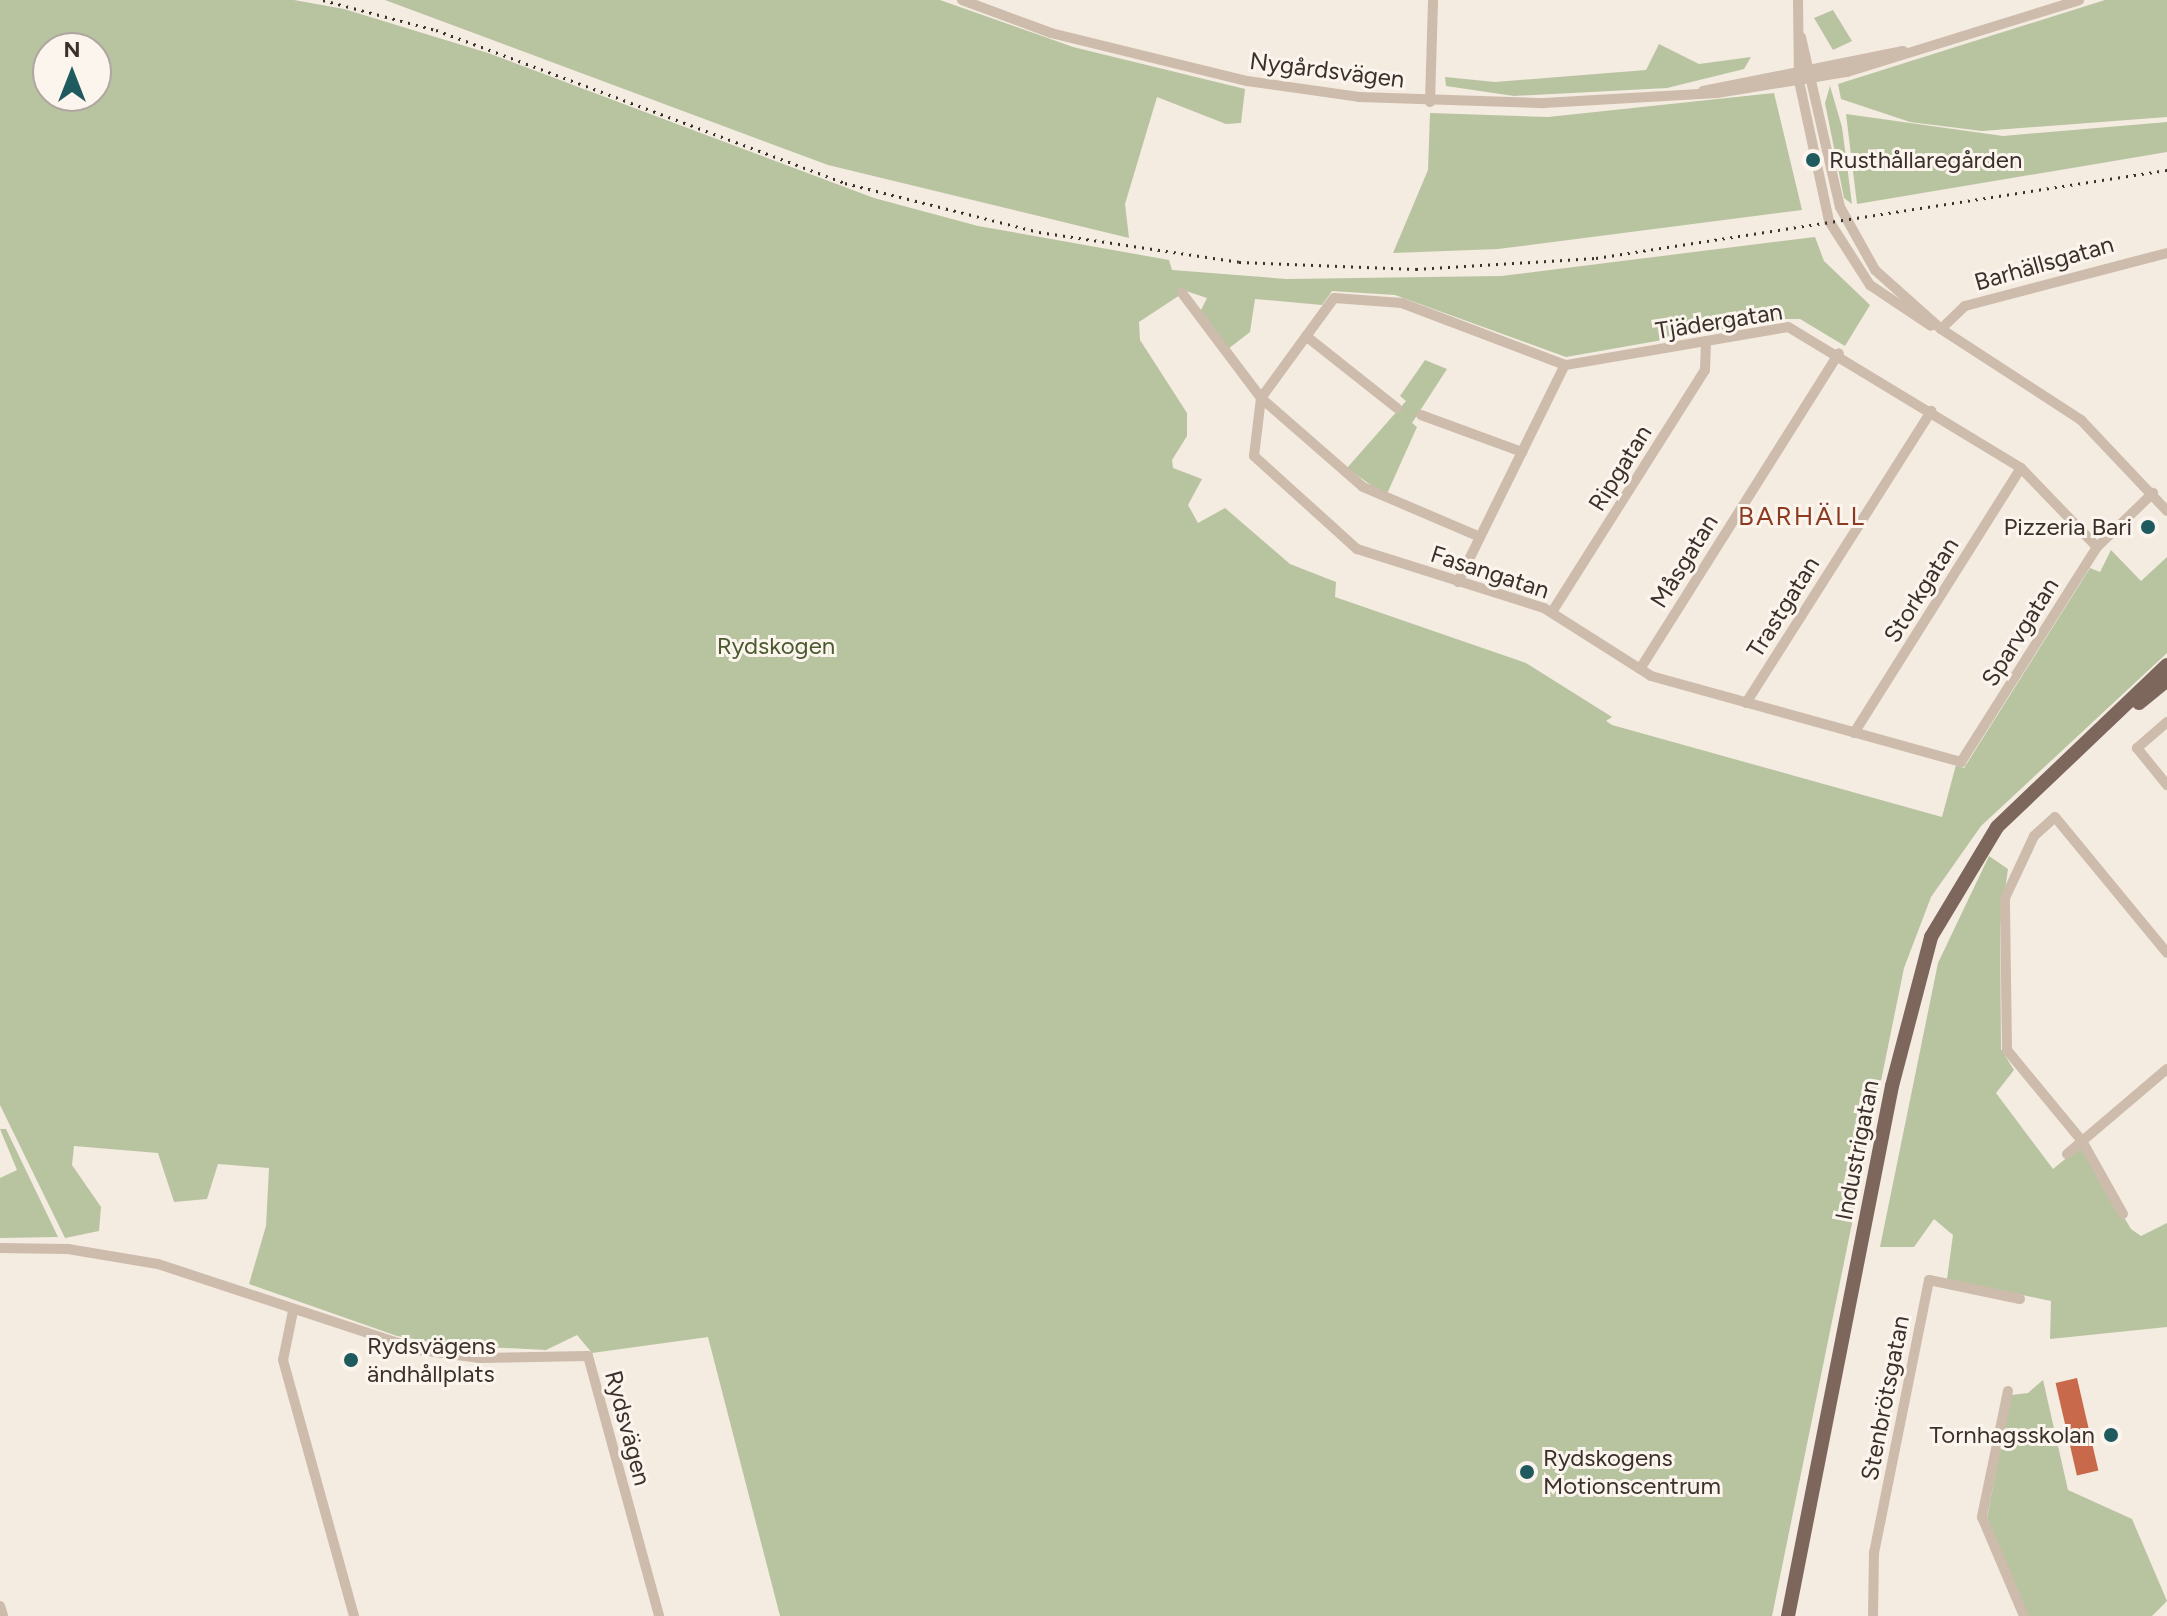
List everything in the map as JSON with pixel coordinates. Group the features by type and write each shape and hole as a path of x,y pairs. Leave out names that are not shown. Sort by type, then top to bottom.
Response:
{"main road":[{"name":"Industrigatan","path":"1788,1616 1918,974 1946,904 1981,846 2167,665"},
{"name":"Industrigatan","path":"2081,746 2167,680"}],"street":[{"name":"Nygårdsvägen","path":"962,0 1051,33 1190,70 1312,92 1430,102 1697,93 1798,75 1814,78 2079,0"},
{"path":"1430,102 1433,0"},
{"path":"1798,0 1801,37 1798,75 1822,201 1839,243 1880,295 1941,329 2069,410 2153,493 2167,511"},
{"path":"1801,37 1814,78 1837,195 1854,237 1892,288 1941,329"},
{"name":"Nygårdsvägen","path":"1798,75 1811,66 1916,49"},
{"name":"Barhällsgatan","path":"1941,329 1965,306 2167,253"},
{"path":"1182,293 1261,398 1384,500 1480,537"},
{"name":"Tjädergatan","path":"1261,398 1334,298 1374,299 1565,365 1788,327 1839,353 2021,468 2097,547"},
{"path":"1306,336 1397,408"},
{"name":"Ripgatan","path":"1552,612 1705,370 1706,341"},
{"name":"Måsgatan","path":"1640,669 1839,353"},
{"path":"1458,582 1565,365"},
{"name":"Fasangatan","path":"1261,398 1254,456 1324,526 1357,549 1552,612 1640,669 1746,703 1961,762"},
{"name":"Trastgatan","path":"1746,703 1931,411"},
{"path":"1421,415 1522,452"},
{"name":"Storkgatan","path":"1854,733 2021,468"},
{"name":"Sparvgatan","path":"1961,762 2097,547 2153,493"},
{"path":"2167,722 2137,748 2167,785"},
{"path":"2123,1214 2082,1141 2015,1064 2006,1042 2007,890 2021,854 2055,817 2167,953"},
{"path":"2067,1154 2167,1069"},
{"name":"Rydsvägen","path":"0,1248 68,1249 158,1264 293,1311 447,1355 588,1356 659,1616"},
{"name":"Stenbrötsgatan","path":"1873,1616 1874,1553 1929,1280 2020,1299"},
{"path":"293,1311 283,1360 354,1616"},
{"path":"2008,1391 1982,1517 2024,1616"},
{"path":"0,1606 3,1616"}],"green space":[{"name":"Rydskogen","path":"0,0 294,0 344,9 488,53 874,198 978,226 1169,260 1172,270 1287,279 1501,276 1815,237 1824,261 1870,305 1845,346 1800,319 1781,319 1566,357 1395,295 1332,291 1322,305 1255,299 1250,332 1228,349 1200,312 1207,298 1186,291 1139,322 1140,340 1187,413 1187,436 1172,460 1173,468 1202,479 1188,505 1198,523 1225,508 1290,564 1336,582 1335,597 1526,663 1612,717 1606,721 1612,725 1942,817 1956,765 1964,768 2090,568 2100,572 2111,550 2141,581 2167,557 2167,653 1981,826 1931,897 1904,968 1772,1616 780,1616 708,1337 592,1353 577,1335 546,1350 447,1345 397,1336 249,1284 266,1226 269,1168 218,1164 207,1199 174,1202 158,1153 74,1146 72,1165 101,1207 99,1231 65,1238 0,1105"},
{"path":"385,0 940,0 1073,47 1245,89 1241,123 1226,124 1157,97 1125,204 1129,238 828,165"},
{"path":"2105,0 2167,0 2167,117 1982,131 1910,122 1841,99 1838,84"},
{"path":"1833,10 1852,41 1833,50 1814,18"},
{"path":"1659,44 1699,64 1751,57 1744,69 1667,88 1514,96 1446,86 1445,77 1495,82 1646,70"},
{"path":"1830,86 1842,127 1852,204 1844,198 1825,103"},
{"path":"1774,93 1802,210 1498,249 1393,253 1428,170 1430,113 1548,117"},
{"path":"1846,114 2003,136 2167,122 2167,152 1857,204"},
{"path":"1425,360 1447,369 1412,423 1417,427 1386,496 1347,468 1406,401 1400,396"},
{"path":"1989,856 2008,869 2000,924 2001,1049 2014,1070 1996,1093 2053,1169 2081,1146 2131,1229 2141,1236 2167,1223 2167,1327 2050,1339 2051,1301 1947,1279 1953,1235 1934,1219 1914,1247 1880,1247 1938,963"},
{"path":"0,1129 6,1129 58,1237 0,1238 0,1178 17,1170"},
{"path":"2043,1380 2068,1490 2132,1519 2167,1601 2152,1616 2028,1616 1987,1518 2011,1395 2028,1393"}],"building":[{"path":"2077,1378 2098,1471 2077,1476 2056,1383"}],"railway":[{"path":"323,0 436,30 845,183 1039,232 1239,262 1416,269 1596,258 2167,170"}],"place":[{"name":"Rusthållaregården","path":"1813,160"},
{"name":"Pizzeria Bari","path":"2148,527"},
{"name":"Rydsvägens ändhållplats","path":"351,1360"},
{"name":"Tornhagsskolan","path":"2111,1435"},
{"name":"Rydskogens Motionscentrum","path":"1527,1472"}],"district":[{"name":"BARHÄLL","path":"1802,517"}]}
